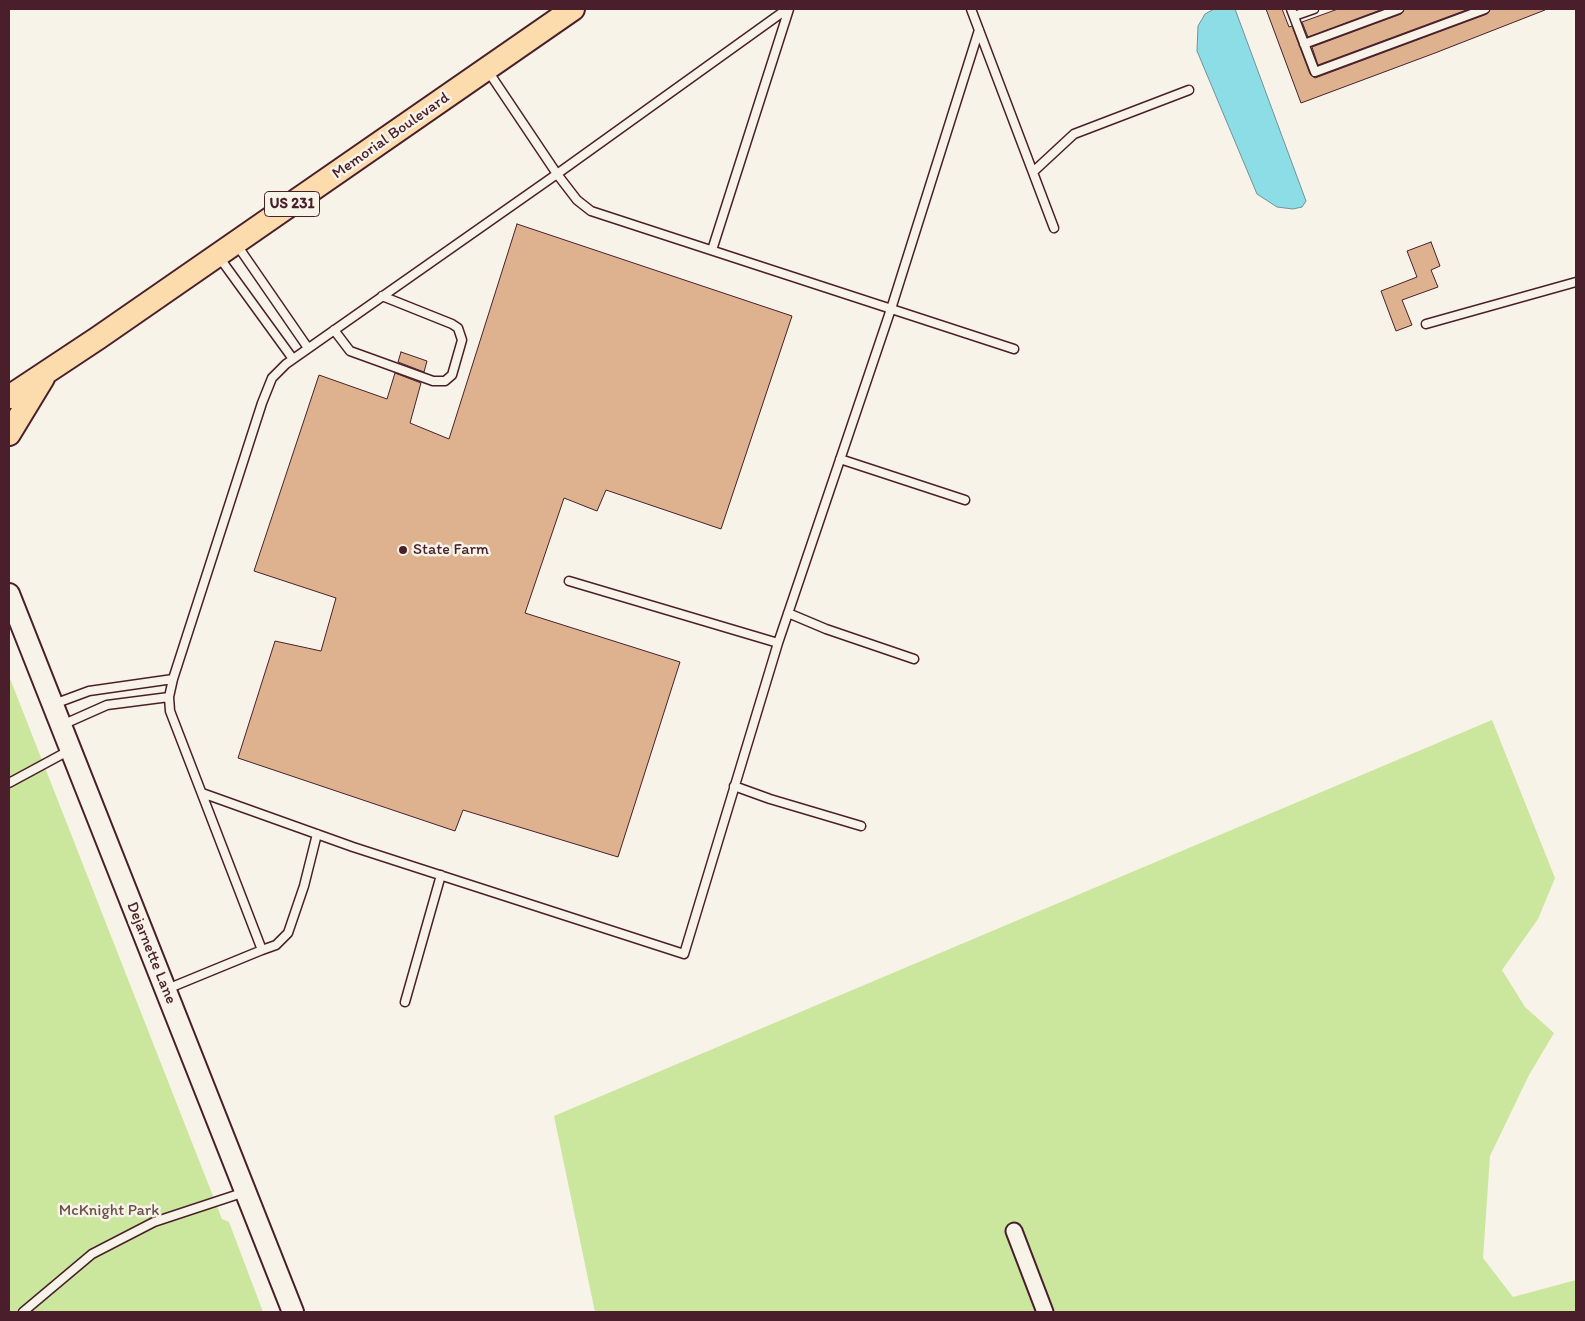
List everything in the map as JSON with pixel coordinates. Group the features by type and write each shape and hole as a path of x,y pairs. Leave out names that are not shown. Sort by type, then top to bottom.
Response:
{"main road":[{"name":"Memorial Boulevard","path":"9,397 227,249 573,9"},
{"path":"9,377 48,371"},
{"path":"9,434 48,371"},
{"name":"Dejarnette Lane","path":"9,594 293,1312"}],"street":[{"path":"1014,1231 1045,1312"}],"lane":[{"path":"262,950 170,712 169,697 262,403 272,378 308,348 557,174 788,9"},
{"path":"712,250 788,9"},
{"path":"971,9 1054,228"},
{"path":"1314,9 1292,12 1315,72 1485,9"},
{"path":"1304,44 1399,9"},
{"path":"202,793 317,834 684,954 778,643 891,309 979,30"},
{"path":"487,70 557,174 577,200 591,211 1014,349"},
{"path":"1033,172 1074,134 1188,90"},
{"path":"227,249 252,269 308,348"},
{"path":"227,249 293,359"},
{"path":"1426,324 1576,282"},
{"path":"334,330 350,351 433,381 445,381 452,375 462,340 458,328 382,296"},
{"path":"840,459 965,500"},
{"path":"569,581 778,643"},
{"path":"788,613 826,629 914,659"},
{"path":"52,704 89,690 174,679"},
{"path":"61,726 107,705 169,697"},
{"path":"9,783 70,750"},
{"path":"734,786 770,799 861,826"},
{"path":"165,990 276,945 288,933 304,886 317,834"},
{"path":"405,1002 441,875"},
{"path":"23,1312 92,1254 154,1222 245,1192"}],"green space":[{"name":"McKnight Park","path":"9,676 222,1219 229,1222 263,1312 9,1312"},
{"path":"1492,720 1555,878 1538,919 1502,970 1525,1007 1554,1033 1529,1075 1490,1156 1483,1258 1513,1297 1576,1280 1576,1312 595,1312 554,1116"}],"water":[{"path":"1214,9 1235,9 1306,201 1302,207 1293,209 1277,207 1257,194 1197,51 1198,26 1205,14"}],"building":[{"path":"1266,9 1282,9 1289,27 1292,26 1310,74 1315,78 1487,14 1490,9 1545,10 1301,103"},
{"path":"1338,9 1383,9 1308,37 1302,22"},
{"path":"1404,9 1469,9 1318,65 1312,47 1401,14"},
{"name":"State Farm","path":"517,224 792,316 721,529 606,490 597,511 564,498 525,613 680,662 618,857 463,810 455,831 238,758 275,641 321,651 336,598 254,571 319,375 387,399 395,373 421,383 410,423 449,439"},
{"path":"1431,242 1440,266 1431,270 1438,287 1402,300 1412,325 1396,331 1381,291 1417,277 1407,251"},
{"path":"401,352 427,361 424,372 398,362"}],"place":[{"name":"State Farm","path":"403,550"}]}
